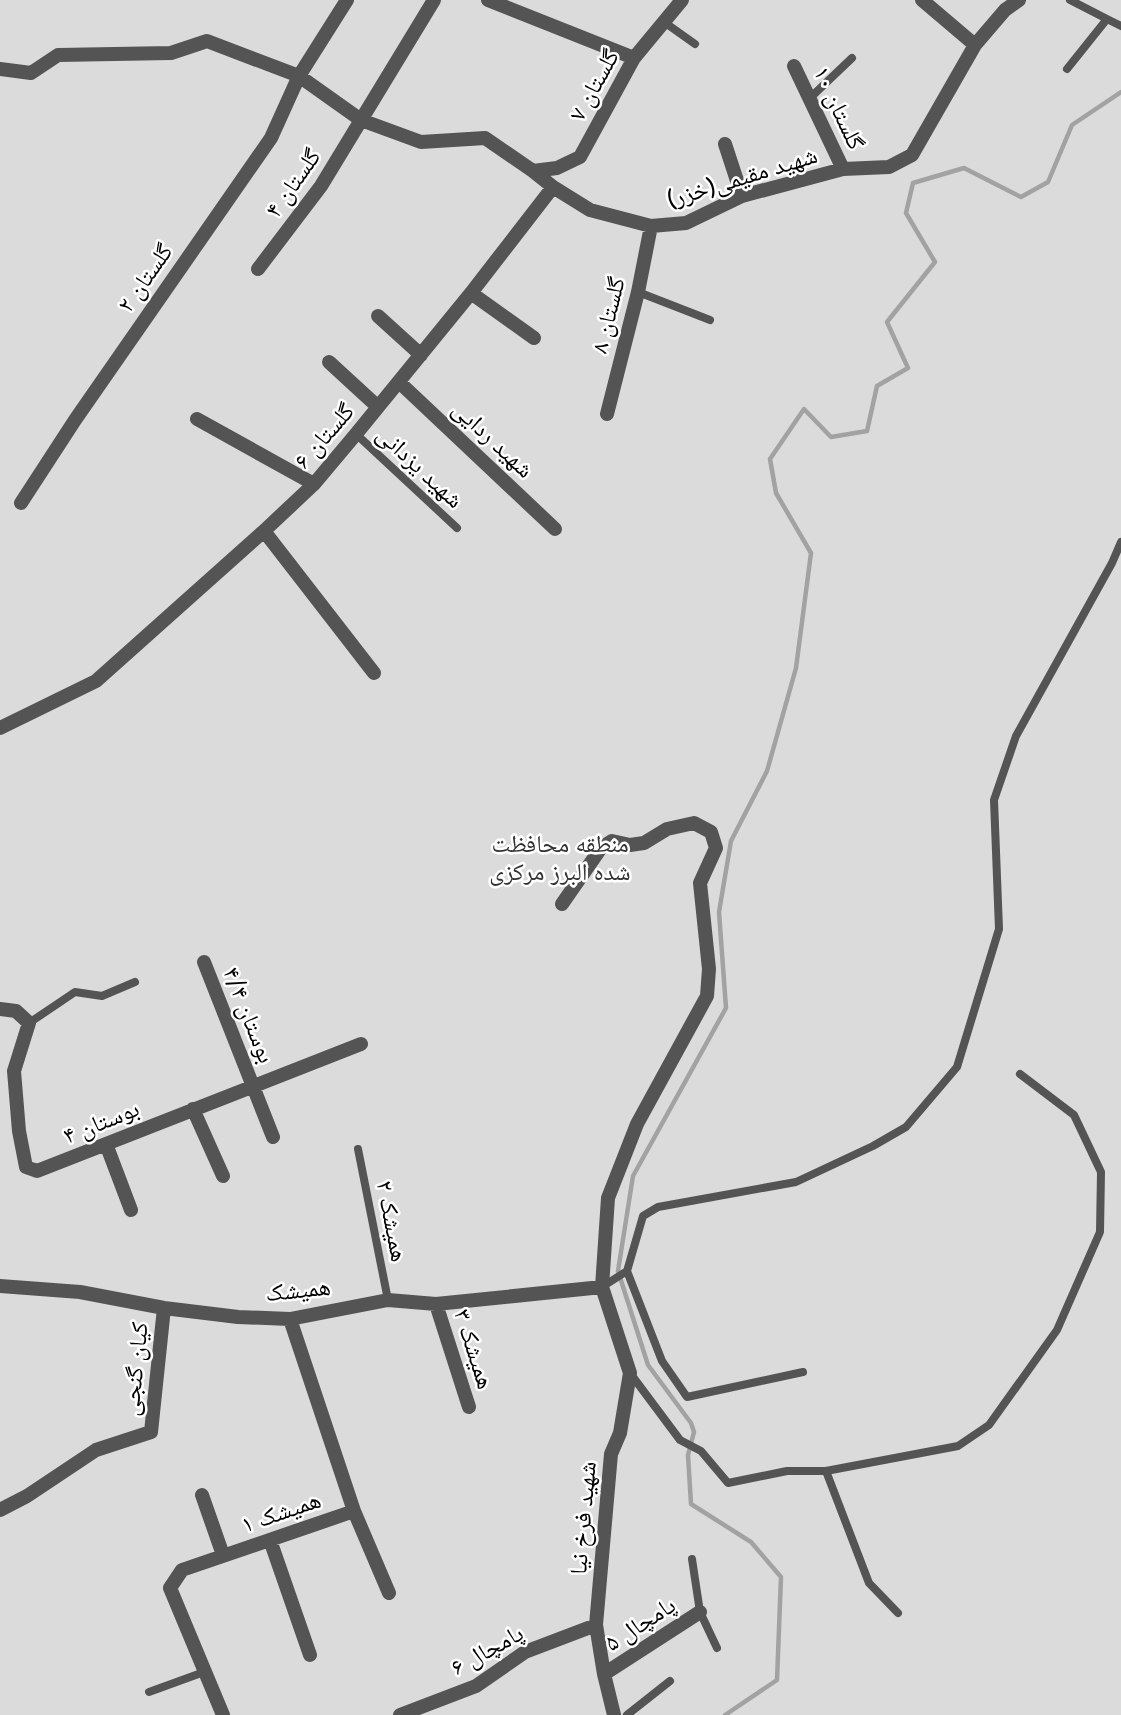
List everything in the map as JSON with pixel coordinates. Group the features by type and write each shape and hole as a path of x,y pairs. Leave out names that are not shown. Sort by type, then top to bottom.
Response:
{"street":[{"name":"گلستان ۲","path":"21,503 75,419 271,138 299,76 346,0"},
{"name":"گلستان ۴","path":"258,269 321,186 434,0"},
{"path":"488,0 634,58"},
{"name":"گلستان ۷","path":"533,171 557,168 580,157 634,58 682,0"},
{"path":"922,0 975,45"},
{"name":"شهید مقیمی(‌خزر)","path":"361,120 421,142 485,138 590,211 651,226 686,223 742,196 843,169 889,167 912,155 975,45 1005,10 1019,0"},
{"path":"0,69 31,74 58,55 171,53 207,41 299,76 361,120"},
{"name":"گلستان ۱۰","path":"794,66 843,169"},
{"path":"725,144 742,196"},
{"name":"گلستان ۶","path":"0,728 96,681 314,484 471,293 553,187"},
{"name":"گلستان ۸","path":"607,414 638,292 651,226"},
{"path":"471,293 534,338"},
{"path":"378,316 421,355"},
{"path":"329,362 378,407"},
{"name":"شهید ردایی","path":"399,382 555,529"},
{"path":"197,419 314,484"},
{"path":"264,531 374,673"},
{"path":"562,904 601,848 612,841 630,845 644,843 667,830 694,823 711,832 716,848 700,883 709,968 707,996 637,1124 608,1198 606,1285"},
{"name":"بوستان ۴/۴","path":"204,962 274,1136"},
{"path":"0,1009 16,1011 29,1023"},
{"name":"بوستان ۴","path":"29,1023 14,1071 19,1131 26,1167 37,1171 361,1044"},
{"path":"193,1109 223,1176"},
{"path":"106,1144 131,1210"},
{"name":"همیشک","path":"0,1286 80,1292 164,1308 238,1317 290,1319 388,1300 436,1304 606,1285"},
{"name":"شهید فرخ نیا","path":"606,1285 630,1373 620,1433 611,1454 596,1625 614,1715"},
{"name":"همیشک ۳","path":"436,1304 469,1407"},
{"name":"کیان گنجی","path":"0,1510 27,1496 96,1450 151,1432 164,1308"},
{"name":"همیشک ۱","path":"223,1715 170,1588 182,1570 354,1511 290,1319"},
{"path":"202,1495 223,1555"},
{"path":"354,1511 388,1593"},
{"path":"270,1540 310,1655"},
{"name":"پامچال ۵","path":"604,1674 700,1612"},
{"name":"پامچال ۶","path":"400,1715 476,1686 525,1652 596,1625"}],"lane":[{"path":"1070,0 1121,26"},
{"path":"1067,69 1107,19"},
{"path":"664,22 695,44"},
{"path":"810,98 852,58"},
{"path":"638,292 710,320"},
{"name":"شهید یزدانی","path":"356,434 457,528"},
{"path":"803,1372 687,1397 662,1361 627,1271 643,1216 658,1207 796,1182 873,1146 906,1127 957,1067 999,929 994,800 1016,736 1121,542"},
{"path":"29,1023 75,992 102,996 135,982"},
{"path":"630,1373 680,1440 701,1451 728,1483 787,1471 826,1471 958,1446 989,1425 1057,1330 1100,1232 1101,1172 1074,1115 1020,1073"},
{"name":"همیشک ۲","path":"358,1149 388,1300"},
{"path":"606,1285 627,1271"},
{"path":"826,1471 869,1583 898,1613"},
{"path":"692,1559 700,1612 718,1648"},
{"path":"149,1692 204,1672"},
{"path":"627,1715 670,1681"}],"green space":[{"name":"منطقه محافظت شده البرز مرکزی","path":"0,0 1121,0 1121,1715 0,1715"}],"waterway":[{"path":"725,1715 777,1680 781,1577 751,1542 691,1504 688,1455 694,1432 691,1423 648,1365 618,1271 633,1176 726,1008 719,912 731,841 767,771 796,668 811,553 776,493 770,459 804,409 831,437 867,431 877,386 908,368 887,322 935,262 906,213 913,183 964,168 1021,197 1048,182 1072,125 1121,92"}]}
